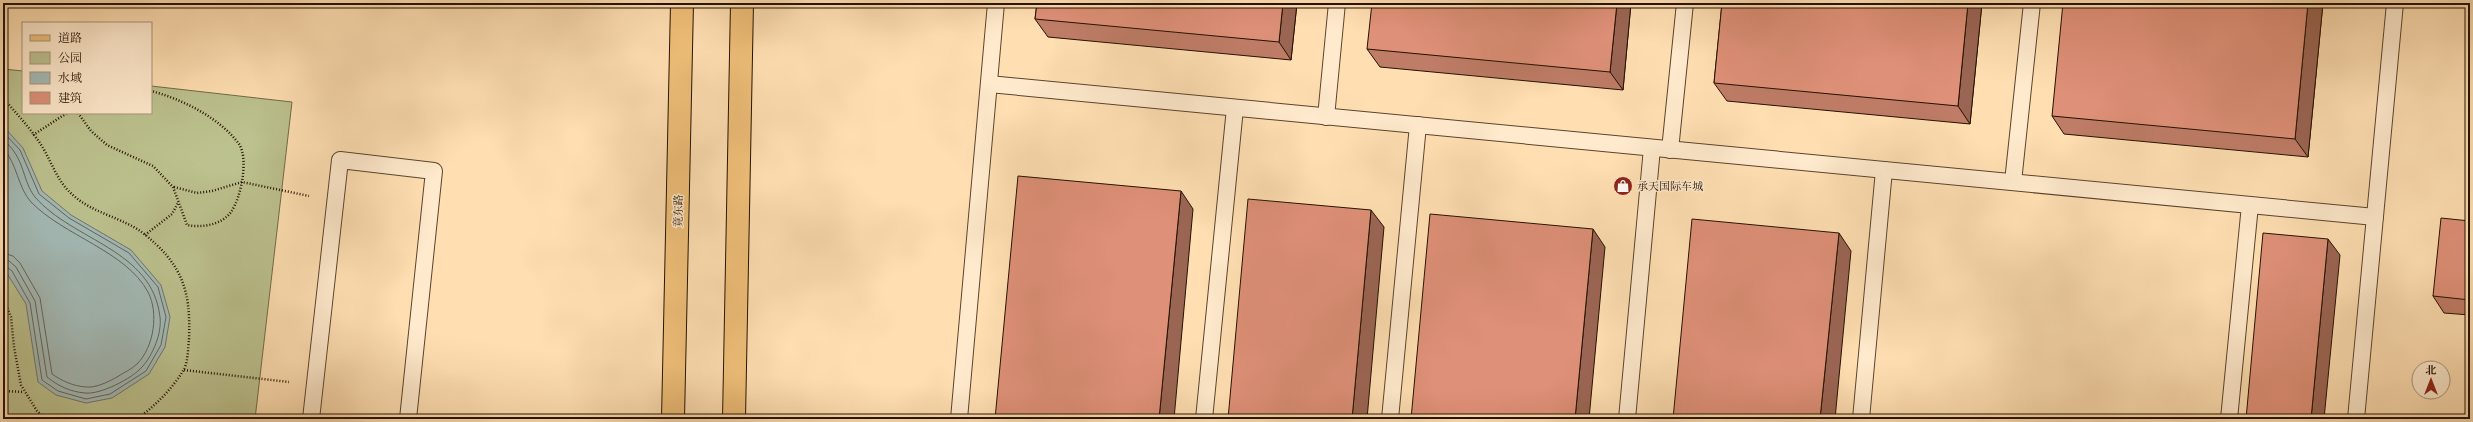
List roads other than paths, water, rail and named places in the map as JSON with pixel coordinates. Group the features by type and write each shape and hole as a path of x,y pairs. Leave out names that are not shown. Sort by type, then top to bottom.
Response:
{"main road":[{"name":"竟东路","path":"673,419 682,3"},
{"path":"734,419 742,3"}],"lane":[{"path":"959,419 996,3"},
{"path":"1326,117 1337,3"},
{"path":"1670,150 1685,3"},
{"path":"2013,182 2032,3"},
{"path":"2356,419 2395,3"},
{"path":"989,84 2375,217"},
{"path":"1204,419 1235,108"},
{"path":"1390,419 1418,125"},
{"path":"1627,419 1652,148"},
{"path":"311,419 340,160 434,171 408,419"},
{"path":"1861,419 1884,170"},
{"path":"2229,419 2250,205"}],"water":[{"path":"3,126 23,148 42,191 71,215 131,250 161,285 170,317 165,347 149,374 112,398 86,403 56,395 38,382 26,304 3,267"}],"place":[{"name":"承天国际车城","path":"1623,186"}]}
